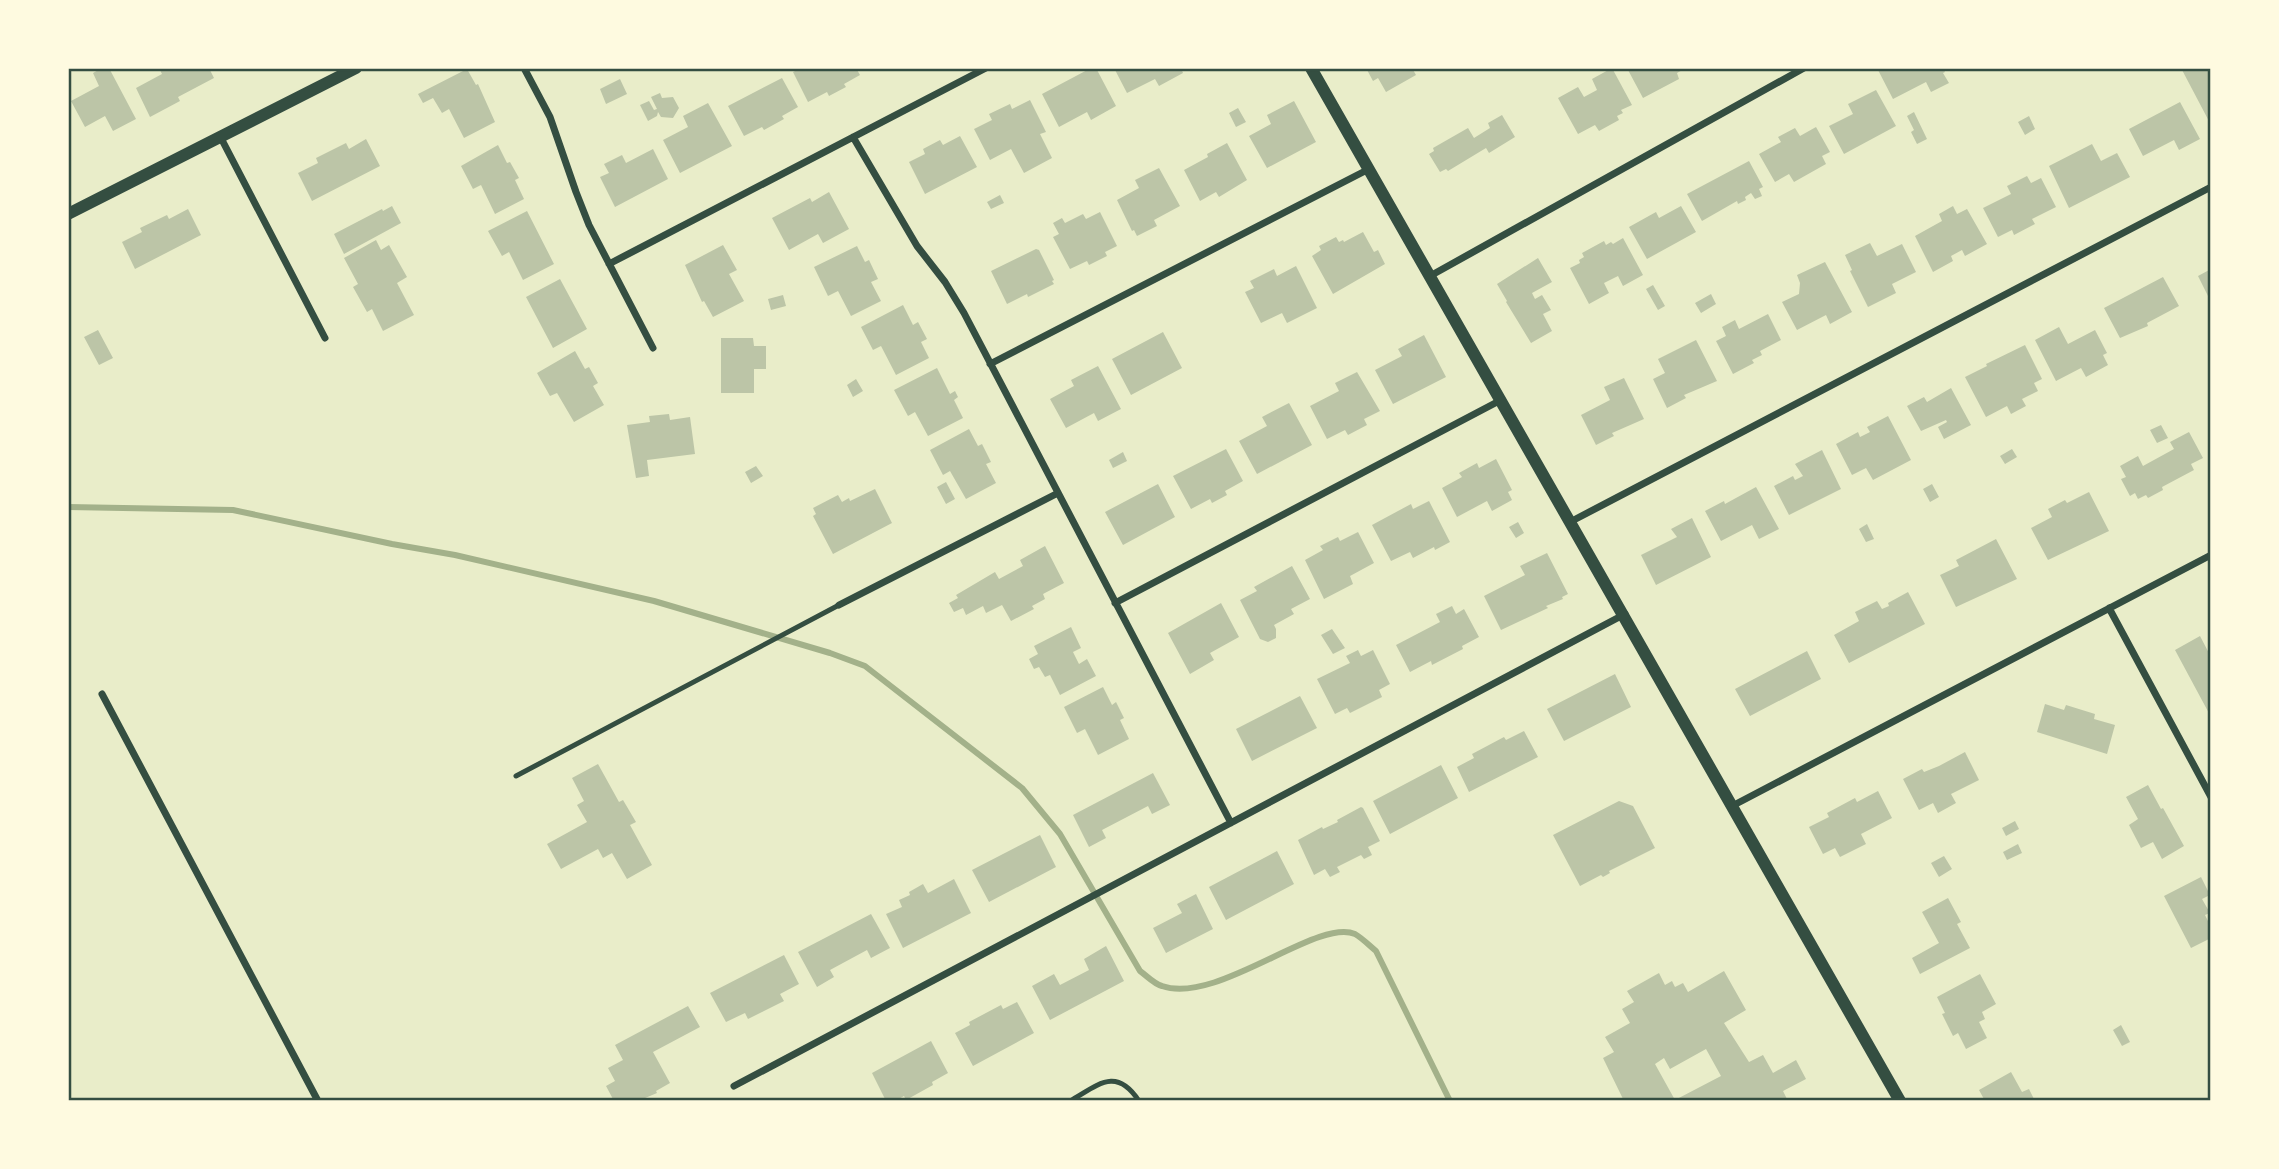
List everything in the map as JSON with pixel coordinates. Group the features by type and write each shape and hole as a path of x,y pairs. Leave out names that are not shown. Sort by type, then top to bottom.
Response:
{"street":[{"path":"524,68 550,117 576,192 609,264 653,348"},
{"path":"609,264 986,68"},
{"path":"1311,68 1734,805 1900,1101"},
{"path":"1430,276 1804,68"},
{"path":"68,214 221,138 347,70"},
{"path":"853,137 917,246 964,313 1231,823"},
{"path":"221,138 325,338"},
{"path":"990,364 1369,169"},
{"path":"1570,522 2211,187"},
{"path":"1115,603 1501,400"},
{"path":"839,605 1058,493"},
{"path":"1734,805 2211,555"},
{"path":"2109,608 2211,797"},
{"path":"734,1086 1625,614"},
{"path":"102,694 318,1101"}],"lane":[{"path":"516,776 839,605"},
{"path":"1070,1101 1102,1083 1114,1081 1123,1082 1131,1088 1139,1101"}],"building":[{"path":"109,68 136,119 113,131 105,116 85,127 71,101 99,86 93,73"},
{"path":"159,68 209,68 214,78 178,97 180,101 150,117 136,88 162,74"},
{"path":"801,68 856,68 860,75 829,96 827,92 808,102 793,72"},
{"path":"1091,68 1096,68 1116,106 1091,120 1087,112 1059,127 1042,94"},
{"path":"1114,68 1181,68 1183,73 1159,86 1155,79 1127,93"},
{"path":"1366,68 1412,68 1416,75 1386,92 1378,78 1373,81"},
{"path":"1612,68 1632,105 1621,110 1623,113 1617,116 1619,120 1599,131 1595,125 1578,134 1558,98 1578,87 1584,97 1597,90 1592,79"},
{"path":"1686,68 1677,73 1679,79 1643,98 1628,70"},
{"path":"1943,68 1949,83 1931,92 1926,82 1893,99 1878,70"},
{"path":"2181,68 2211,68 2211,125"},
{"path":"467,69 476,85 478,84 495,122 464,138 449,109 442,113 433,98 423,103 418,94"},
{"path":"782,78 798,107 764,130 762,127 744,136 728,106"},
{"path":"620,79 627,94 606,104 600,89"},
{"path":"1876,90 1896,126 1844,154 1829,126 1853,114 1848,104"},
{"path":"660,93 662,98 673,97 679,108 673,118 661,117 658,112 657,116 648,121 640,105 649,101 654,110 657,109 651,97"},
{"path":"1030,100 1046,132 1040,134 1052,158 1024,173 1011,149 990,160 974,129 992,120 989,114 1010,104 1012,109"},
{"path":"1294,101 1316,142 1267,168 1249,136 1271,124 1267,115"},
{"path":"2180,102 2200,139 2179,150 2174,140 2143,156 2129,129"},
{"path":"708,103 732,146 680,173 663,140 688,127 683,116"},
{"path":"1238,108 1246,122 1236,127 1229,113"},
{"path":"1914,112 1927,139 1917,144 1907,116"},
{"path":"1502,115 1515,137 1489,153 1486,148 1448,171 1446,169 1440,172 1429,154 1434,151 1433,148 1468,128 1474,138 1490,128 1488,123"},
{"path":"2029,116 2035,129 2025,135 2018,122"},
{"path":"1816,127 1830,152 1822,156 1826,164 1794,182 1789,174 1775,182 1759,154 1781,142 1778,137 1795,128 1800,136"},
{"path":"960,136 977,167 925,194 909,162 925,154 923,149 940,140 943,145"},
{"path":"366,139 380,166 312,201 298,173 318,163 316,158 346,143 349,149"},
{"path":"1227,143 1247,180 1219,197 1216,192 1200,201 1184,170"},
{"path":"2092,144 2101,161 2117,153 2130,177 2069,208 2049,166"},
{"path":"498,145 519,178 515,180 524,199 495,214 481,185 473,189 461,166"},
{"path":"653,149 668,179 615,207 600,177 609,173 604,164 622,155 626,163"},
{"path":"1749,161 1763,187 1759,189 1762,196 1755,199 1751,193 1745,197 1746,200 1738,204 1737,201 1702,221 1687,194"},
{"path":"1159,168 1180,206 1154,220 1157,226 1137,236 1117,200 1139,188 1135,180"},
{"path":"2027,176 2031,183 2041,178 2056,207 2032,219 2035,224 2014,235 2012,230 1998,237 1983,208 2011,194 2007,186"},
{"path":"829,192 849,229 823,243 818,234 789,250 772,218 810,198 812,202"},
{"path":"1000,195 1004,203 991,209 987,202"},
{"path":"392,206 401,223 344,254 334,234"},
{"path":"1681,206 1696,232 1647,259 1629,227 1656,212 1659,218"},
{"path":"1953,206 1957,214 1967,209 1987,244 1965,256 1962,250 1951,256 1953,261 1933,272 1915,236 1942,221 1939,214"},
{"path":"188,209 201,235 135,269 122,242 142,232 140,228 167,215 169,219"},
{"path":"527,211 554,264 523,280 509,252 502,256 488,231"},
{"path":"1100,212 1117,246 1105,252 1107,256 1089,265 1087,261 1070,269 1053,237 1059,234 1053,223 1062,218 1065,223 1083,214 1086,219"},
{"path":"1363,232 1374,252 1378,250 1385,264 1333,294 1312,256 1321,250 1319,246 1336,237 1339,242 1344,242"},
{"path":"1623,238 1643,275 1623,286 1618,276 1604,283 1609,293 1589,304 1570,268 1580,263 1579,260 1584,257 1582,253 1604,241 1606,245 1611,242 1613,244"},
{"path":"376,240 381,250 389,245 407,277 397,283 414,315 383,331 372,309 367,312 353,287 358,284 344,258"},
{"path":"1870,243 1877,256 1902,244 1916,272 1892,284 1896,293 1868,307 1845,255"},
{"path":"723,245 737,270 729,274 744,301 713,317 704,301 702,302 685,265"},
{"path":"857,246 865,262 869,260 878,279 871,282 881,301 851,316 838,291 828,296 814,267"},
{"path":"1036,249 1039,250 1054,284 1007,304 991,271"},
{"path":"1538,258 1552,282 1532,293 1535,299 1542,295 1551,310 1543,314 1552,331 1531,343 1497,284"},
{"path":"1825,262 1852,312 1830,324 1826,315 1797,330 1782,302 1799,294 1800,283 1797,275"},
{"path":"1296,266 1317,308 1287,323 1282,313 1261,323 1245,292 1254,288 1250,281 1274,269 1277,276"},
{"path":"2211,269 2211,302 2198,276"},
{"path":"2163,277 2179,306 2147,323 2148,326 2120,338 2104,308"},
{"path":"560,279 587,329 553,348 526,297"},
{"path":"1653,285 1665,306 1658,310 1646,289"},
{"path":"1711,294 1716,304 1701,313 1695,303"},
{"path":"783,295 786,306 771,310 768,299"},
{"path":"903,305 913,325 918,322 927,339 921,342 929,358 896,375 881,346 873,350 861,327"},
{"path":"1768,314 1781,340 1760,351 1762,355 1752,360 1754,363 1733,374 1716,341 1726,336 1722,327 1735,320 1739,329"},
{"path":"2059,327 2068,344 2095,330 2107,353 2103,355 2108,365 2086,377 2081,368 2056,381 2035,340"},
{"path":"98,330 113,358 99,365 84,337"},
{"path":"1163,332 1182,368 1131,395 1112,359"},
{"path":"1424,335 1446,377 1393,404 1375,370 1402,356 1398,349"},
{"path":"721,338 753,338 754,346 766,346 766,369 754,369 754,393 721,393"},
{"path":"1696,340 1717,381 1684,395 1686,398 1667,408 1653,379 1665,373 1658,359"},
{"path":"2025,345 2042,379 2034,383 2038,391 2022,399 2026,406 2011,414 2007,406 1986,417 1965,377"},
{"path":"575,351 585,369 589,367 598,383 593,386 604,405 574,422 557,393 550,396 537,373"},
{"path":"1098,366 1121,409 1098,421 1094,413 1066,428 1050,399 1074,386 1071,380"},
{"path":"937,368 950,394 955,391 958,397 954,400 963,418 928,436 915,412 908,416 894,390"},
{"path":"1357,372 1380,411 1364,419 1367,425 1348,435 1345,430 1327,439 1310,406 1339,391 1335,383"},
{"path":"1624,378 1644,419 1612,433 1614,436 1596,445 1581,415 1610,400 1604,387"},
{"path":"856,379 863,391 853,397 847,385"},
{"path":"1951,388 1971,425 1944,439 1938,427 1947,422 1946,420 1921,431 1907,406 1924,397 1927,402"},
{"path":"1289,403 1312,445 1257,474 1239,441 1267,426 1262,417"},
{"path":"669,414 670,420 690,417 695,454 647,460 649,476 636,478 627,425 650,422 649,416"},
{"path":"1888,416 1911,460 1873,480 1866,468 1852,475 1836,444 1858,432 1860,437 1870,432 1867,427"},
{"path":"2161,425 2168,438 2157,443 2150,430"},
{"path":"969,429 978,446 982,444 991,462 986,464 996,483 966,499 950,471 943,475 930,450"},
{"path":"2189,432 2203,458 2191,464 2194,470 2162,487 2163,490 2148,498 2146,495 2138,499 2135,493 2130,496 2121,479 2126,477 2120,466 2138,456 2143,466 2174,449 2170,442"},
{"path":"1226,449 1243,481 1225,491 1227,495 1212,503 1210,499 1191,509 1173,476"},
{"path":"2012,449 2017,457 2005,464 2000,456"},
{"path":"1822,450 1841,489 1789,515 1774,486 1793,476 1795,480 1803,476 1795,464"},
{"path":"1123,452 1127,461 1113,468 1109,460"},
{"path":"1496,459 1512,490 1508,492 1512,500 1492,511 1487,501 1457,517 1442,488 1462,477 1459,473 1477,463 1479,468"},
{"path":"756,466 763,476 751,483 745,472"},
{"path":"946,482 955,499 946,504 937,487"},
{"path":"1158,484 1175,517 1123,545 1105,512"},
{"path":"1932,484 1939,497 1930,502 1923,489"},
{"path":"1756,487 1779,529 1759,539 1752,525 1721,541 1705,511 1724,501 1725,504"},
{"path":"875,489 892,523 833,554 813,516 816,514 813,508 838,495 842,502 849,498 850,501"},
{"path":"2089,492 2109,531 2048,560 2031,528 2052,517 2048,509"},
{"path":"1429,501 1450,542 1413,558 1410,552 1391,561 1372,525 1411,504 1413,509"},
{"path":"1692,518 1711,557 1656,585 1641,555 1677,537 1671,529"},
{"path":"1518,522 1524,533 1516,538 1509,527"},
{"path":"1867,524 1874,539 1866,542 1859,529"},
{"path":"1358,532 1374,563 1350,576 1353,584 1324,599 1305,560 1323,550 1320,546 1338,537 1340,541"},
{"path":"1996,539 2017,579 1956,607 1940,575 1959,566 1956,560"},
{"path":"1045,546 1064,583 1043,594 1045,599 1032,606 1034,609 1011,621 1002,605 986,613 983,606 966,615 963,608 954,612 949,603 958,598 956,595 995,572 999,579 1023,566 1020,560"},
{"path":"1547,553 1568,594 1546,606 1548,608 1501,630 1484,596 1525,575 1520,566"},
{"path":"1292,566 1310,599 1291,609 1294,614 1274,625 1276,638 1268,642 1260,639 1240,600 1257,591 1254,587"},
{"path":"1908,592 1925,624 1849,663 1834,635 1859,621 1855,612 1877,601 1882,609"},
{"path":"1221,603 1239,637 1210,653 1214,660 1190,674 1168,633"},
{"path":"1452,606 1456,614 1464,609 1479,637 1462,646 1463,649 1432,665 1431,661 1410,672 1396,645 1440,622 1436,614"},
{"path":"1071,627 1081,648 1073,652 1079,664 1087,659 1096,676 1060,695 1050,675 1045,677 1039,667 1034,669 1029,659 1038,654 1034,646"},
{"path":"1332,629 1345,648 1333,654 1321,635"},
{"path":"2200,636 2211,657 2211,717 2175,650"},
{"path":"1358,650 1361,656 1373,650 1390,684 1379,690 1382,697 1350,713 1347,708 1335,714 1317,679 1350,663 1346,656"},
{"path":"1807,651 1821,679 1750,716 1735,689"},
{"path":"1615,674 1631,707 1564,741 1547,709"},
{"path":"1103,687 1112,705 1116,702 1124,718 1120,720 1129,739 1098,755 1085,729 1077,733 1064,707"},
{"path":"1300,696 1317,728 1252,761 1236,729"},
{"path":"2045,704 2064,710 2066,705 2095,714 2094,719 2115,725 2107,754 2037,732"},
{"path":"1524,731 1538,757 1469,792 1457,767 1474,758 1472,754 1504,737 1506,740"},
{"path":"1965,752 1979,780 1951,794 1956,803 1938,813 1933,803 1919,810 1903,779 1922,769 1924,772 1939,766"},
{"path":"598,764 619,802 623,800 636,822 630,825 652,865 627,879 612,853 603,858 598,849 561,869 547,844 587,822 577,805 584,801 572,778"},
{"path":"1441,765 1458,798 1390,834 1373,801"},
{"path":"1153,773 1170,805 1152,814 1148,806 1102,830 1106,838 1089,847 1073,815"},
{"path":"2148,785 2184,846 2162,859 2153,842 2141,848 2129,825 2138,819 2126,797"},
{"path":"1878,791 1892,818 1861,834 1866,844 1840,857 1835,848 1823,854 1809,827 1829,817 1827,813 1855,798 1857,802"},
{"path":"1619,801 1633,806 1655,848 1609,871 1610,873 1603,877 1601,875 1580,886 1553,835"},
{"path":"1361,807 1380,841 1368,847 1372,855 1364,859 1361,855 1337,867 1340,872 1330,877 1325,869 1314,875 1298,840 1338,822 1337,820"},
{"path":"2015,821 2019,829 2006,836 2002,828"},
{"path":"1040,835 1056,867 989,902 972,870"},
{"path":"2018,844 2022,853 2007,860 2003,852"},
{"path":"1277,851 1294,884 1226,920 1209,887"},
{"path":"1944,856 1952,869 1939,877 1931,863"},
{"path":"2201,877 2210,895 2202,899 2210,913 2205,915 2211,927 2211,938 2191,948 2164,896"},
{"path":"954,879 971,913 903,948 886,914 902,907 899,900 923,884 928,893"},
{"path":"1196,894 1213,929 1166,953 1153,928 1182,913 1177,904"},
{"path":"1948,898 1961,922 1957,924 1970,948 1920,974 1912,958 1939,943 1922,912"},
{"path":"871,914 890,948 871,958 867,950 830,970 834,977 817,987 798,952"},
{"path":"1106,946 1124,981 1050,1020 1032,986 1054,974 1060,985 1089,970 1084,959"},
{"path":"784,955 799,984 780,994 784,1001 748,1019 745,1013 726,1022 710,993"},
{"path":"1724,971 1746,1010 1724,1023 1749,1062 1763,1055 1773,1073 1796,1060 1806,1079 1783,1091 1788,1101 1624,1101 1603,1058 1614,1052 1605,1037 1630,1023 1622,1009 1634,1002 1627,991 1659,973 1665,985 1672,981 1675,987 1683,983 1688,992","holes":["1706,1049 1721,1076 1675,1100 1655,1064 1664,1058 1670,1069"]},
{"path":"1980,974 1996,1004 1982,1012 1985,1019 1979,1022 1987,1038 1966,1049 1958,1033 1953,1036 1937,997"},
{"path":"1017,1002 1034,1033 973,1066 955,1033 970,1025 969,1022 1001,1005 1003,1009"},
{"path":"688,1006 700,1027 653,1052 670,1083 656,1091 657,1093 638,1101 614,1101 606,1086 615,1081 608,1068 623,1060 615,1045"},
{"path":"2121,1025 2130,1042 2122,1046 2113,1030"},
{"path":"931,1041 948,1073 906,1100 904,1096 895,1101 886,1101 872,1073"},
{"path":"2011,1072 2022,1092 2029,1089 2035,1101 1985,1101 1979,1090"}],"waterway":[{"path":"68,507 233,510 455,555 654,601 830,653 865,666 1022,788 1060,834 1140,971 1153,982 1185,989 1210,984 1316,938 1338,932 1355,934 1376,951 1450,1101"}]}
